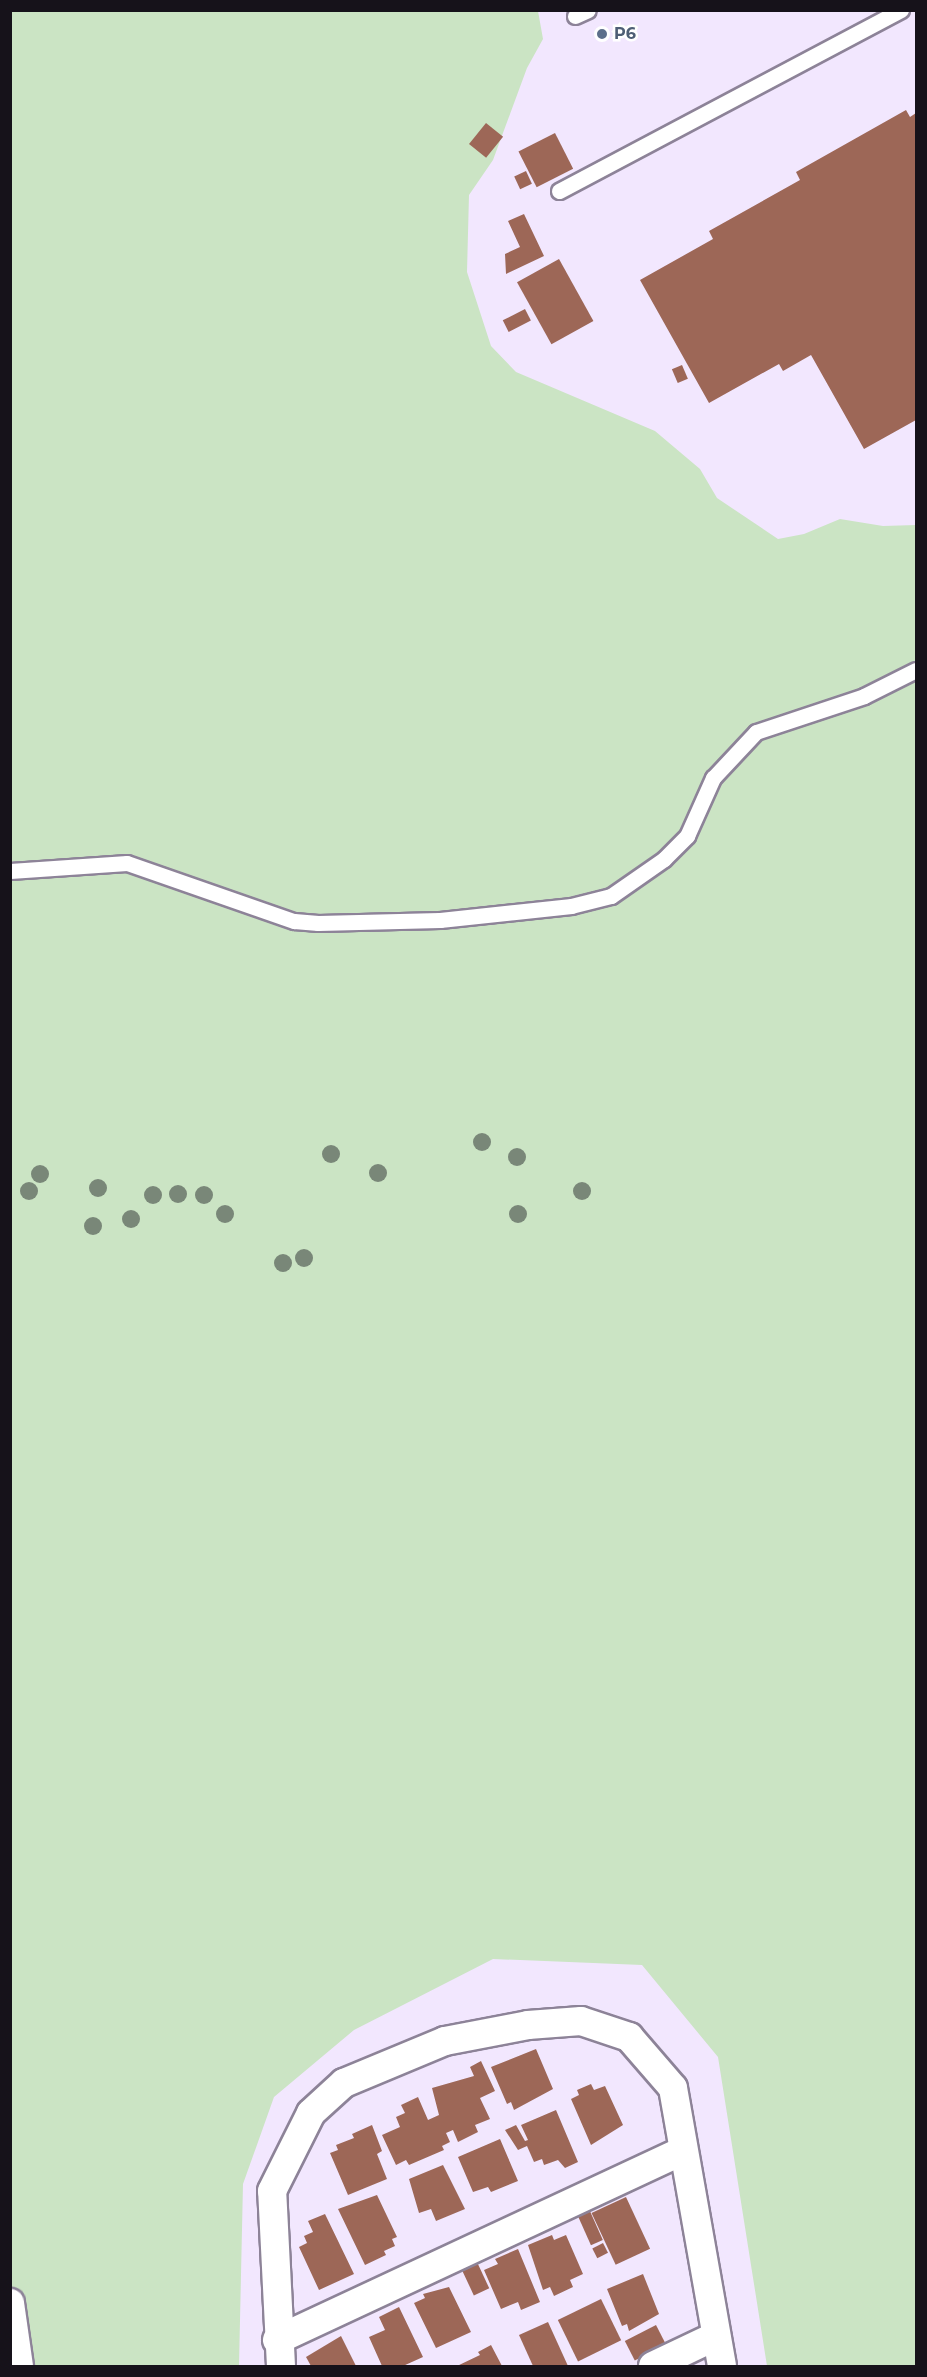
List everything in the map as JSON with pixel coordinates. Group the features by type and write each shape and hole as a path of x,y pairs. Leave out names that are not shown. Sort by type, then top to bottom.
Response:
{"street":[{"path":"683,2151 279,2353 272,2191 311,2113 344,2083 445,2041 528,2025 581,2022 629,2037 673,2088 722,2367"},
{"path":"10,2303 19,2367"},
{"path":"653,2367 716,2336"}],"lane":[{"path":"559,191 901,10"},
{"path":"10,871 127,863 294,921 318,923 440,920 571,906 611,896 664,859 687,836 713,778 756,732 864,696 916,670"}],"green space":[{"path":"11,11 538,11 543,39 527,68 493,160 469,195 467,272 491,346 516,372 655,431 700,469 717,498 778,539 804,534 840,519 883,526 916,525 916,2366 767,2366 718,2057 642,1965 493,1959 354,2030 274,2097 243,2184 239,2366 11,2366"}],"building":[{"path":"906,110 910,117 916,113 916,420 864,449 811,355 783,371 779,364 709,403 640,280 713,239 709,231 800,180 796,172"},
{"path":"486,123 503,137 486,158 469,144"},
{"path":"555,133 573,169 537,187 518,152"},
{"path":"526,171 532,184 520,189 514,176"},
{"path":"524,214 544,256 506,274 505,254 520,247 508,221"},
{"path":"559,259 593,321 551,344 517,282"},
{"path":"525,309 531,321 509,332 503,320"},
{"path":"682,365 688,379 678,383 672,369"},
{"path":"536,2049 553,2089 514,2110 511,2102 507,2104 491,2067"},
{"path":"481,2061 495,2091 480,2098 490,2119 475,2125 478,2132 458,2142 453,2130 446,2133 450,2142 442,2146 444,2150 409,2165 406,2160 396,2165 382,2135 400,2127 396,2117 405,2113 401,2105 418,2097 428,2120 439,2115 432,2088 474,2076 470,2067"},
{"path":"591,2084 594,2090 605,2086 623,2125 591,2145 571,2099 579,2095 577,2090"},
{"path":"556,2110 578,2162 565,2168 558,2160 544,2165 542,2159 534,2162 527,2146 518,2150 505,2130 516,2125 525,2141 528,2140 521,2125"},
{"path":"372,2125 382,2151 377,2154 387,2179 348,2195 330,2153 338,2150 336,2145 354,2138 352,2134"},
{"path":"500,2139 518,2181 491,2192 488,2187 473,2192 458,2157"},
{"path":"443,2165 465,2209 436,2221 431,2209 419,2213 409,2179"},
{"path":"377,2195 397,2237 392,2239 395,2246 384,2251 386,2255 365,2265 338,2209"},
{"path":"626,2197 650,2249 616,2265 592,2213"},
{"path":"589,2209 603,2240 591,2245 577,2214"},
{"path":"325,2214 354,2274 319,2290 299,2247 307,2243 304,2236 313,2232 308,2221"},
{"path":"552,2235 554,2240 566,2235 583,2274 570,2280 573,2287 554,2296 550,2287 543,2290 528,2245"},
{"path":"603,2243 608,2253 597,2258 592,2248"},
{"path":"518,2249 540,2302 521,2310 518,2302 501,2309 484,2270 498,2264 495,2259"},
{"path":"477,2262 489,2288 474,2295 462,2269"},
{"path":"643,2274 659,2314 629,2331 627,2324 622,2326 607,2289"},
{"path":"449,2287 471,2332 436,2348 414,2303 425,2298 423,2294"},
{"path":"601,2299 621,2340 578,2361 558,2320"},
{"path":"399,2307 423,2357 403,2366 382,2366 369,2337 385,2330 379,2317"},
{"path":"548,2322 568,2366 533,2366 519,2335"},
{"path":"656,2325 666,2345 635,2360 625,2341"},
{"path":"341,2336 356,2366 311,2366 306,2357"},
{"path":"491,2345 502,2366 457,2366 480,2355 478,2352"}],"place":[{"name":"P6","path":"602,34"}]}
